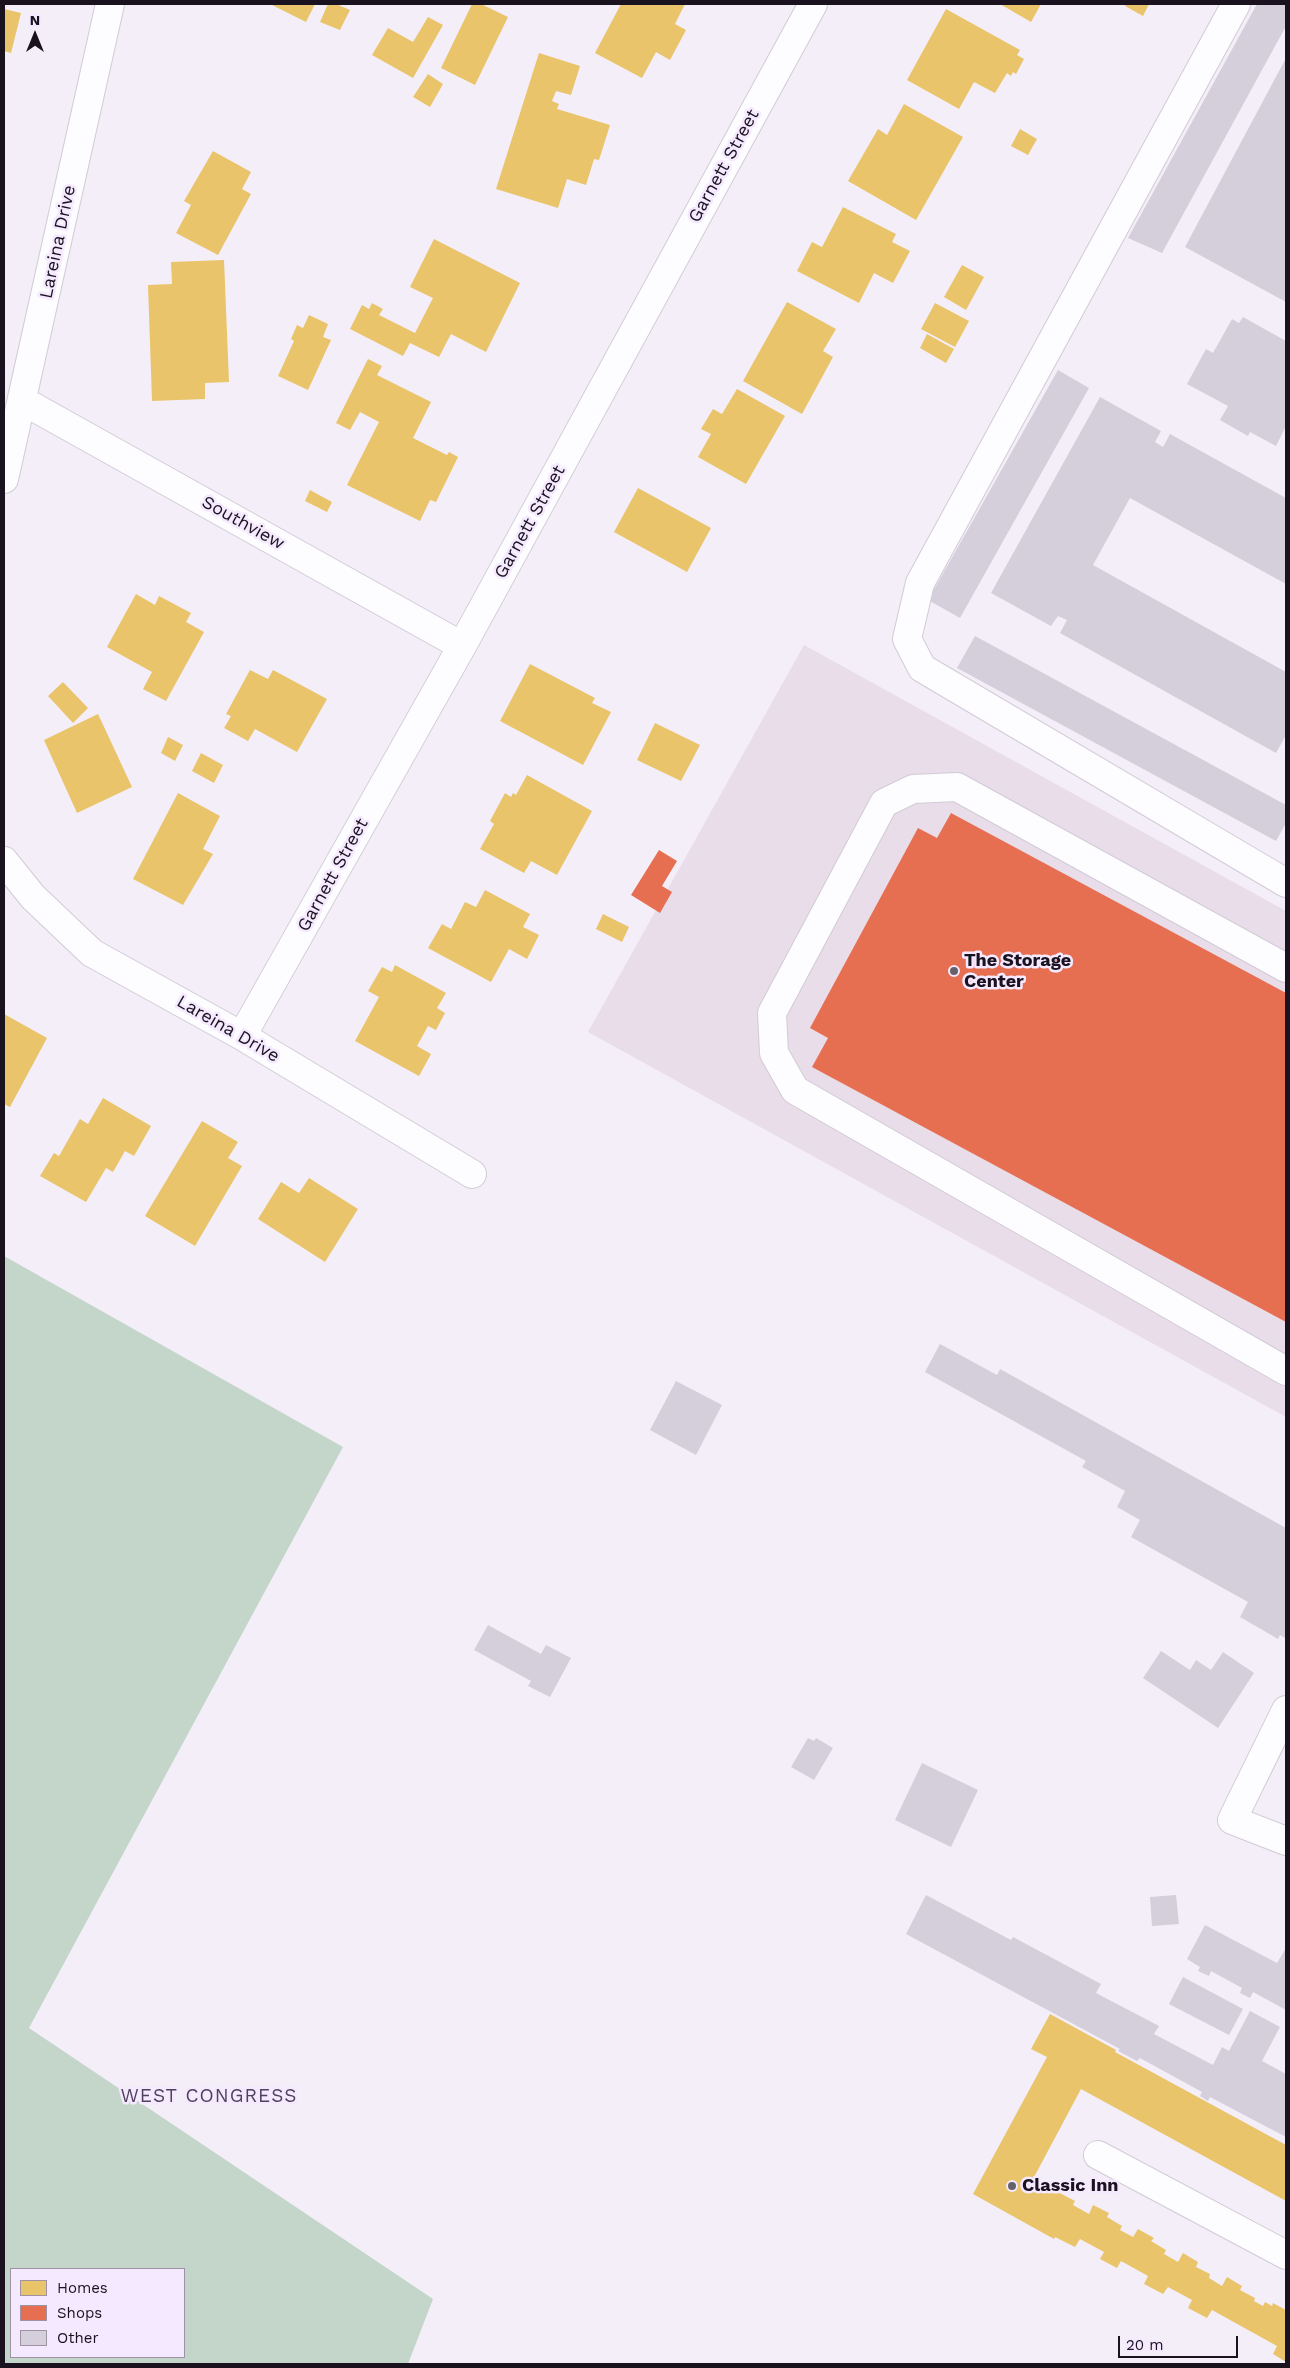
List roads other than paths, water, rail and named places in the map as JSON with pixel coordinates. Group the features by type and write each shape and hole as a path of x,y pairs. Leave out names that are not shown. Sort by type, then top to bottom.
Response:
{"street":[{"name":"Lareina Drive","path":"4,480 110,4"},
{"name":"Garnett Street","path":"242,1036 462,646 813,4"},
{"path":"1236,4 920,583 907,639 922,668 1286,883"},
{"name":"Southview","path":"23,400 462,646"},
{"path":"1286,968 957,787 913,789 884,803 772,1012 774,1053 795,1090 1286,1371"},
{"name":"Lareina Drive","path":"4,861 33,897 92,953 242,1036 472,1174"},
{"path":"1286,1710 1232,1820 1286,1841"},
{"path":"1098,2155 1286,2255"}],"place":[{"name":"The Storage Center","path":"954,971"},
{"name":"Classic Inn","path":"1012,2186"}],"district":[{"name":"WEST CONGRESS","path":"209,2096"}]}
